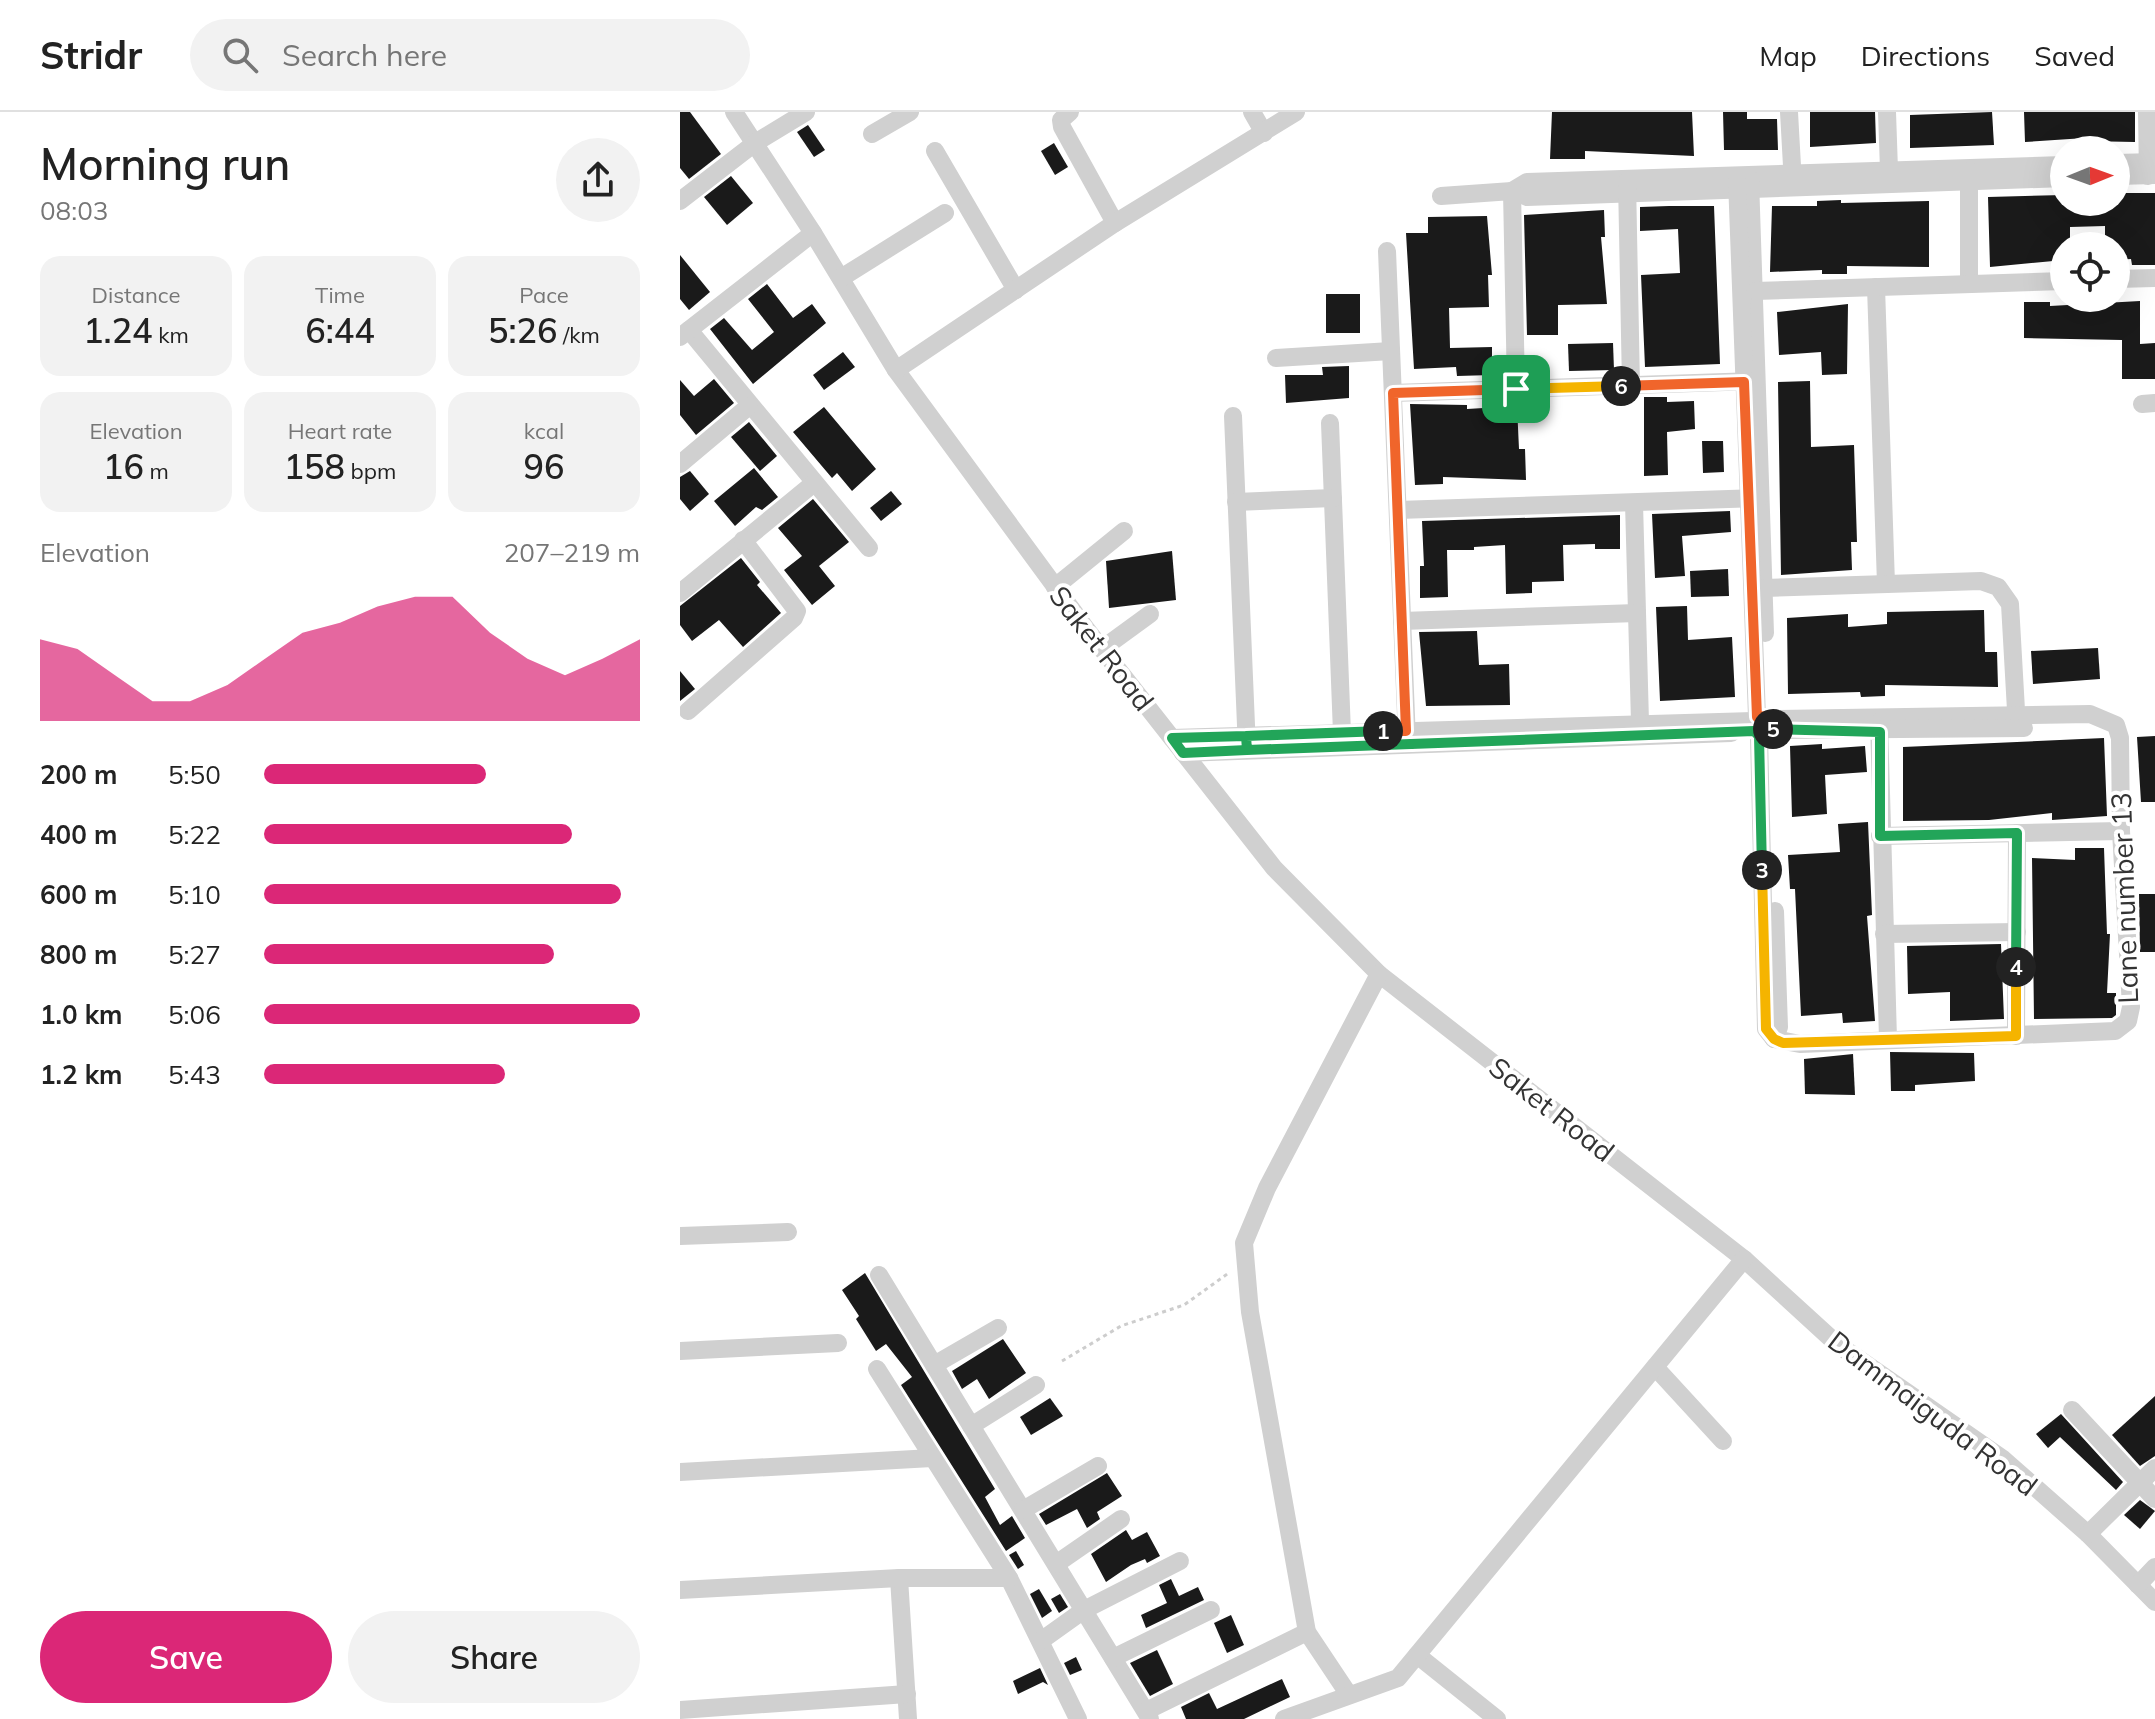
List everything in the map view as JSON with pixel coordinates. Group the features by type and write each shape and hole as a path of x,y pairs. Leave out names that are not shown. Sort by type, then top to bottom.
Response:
{"street":[{"name":"Saket Road","path":"734,112 813,233 896,370 1102,649 1274,868 1379,974 1744,1259"},
{"path":"680,201 755,143 806,112"},
{"path":"872,134 910,112"},
{"path":"1070,112 1061,120 1062,127 1115,223"},
{"path":"1252,112 1264,133"},
{"path":"896,370 1115,223 1296,112"},
{"path":"1789,112 1793,180"},
{"path":"1887,112 1889,170"},
{"path":"2147,112 2151,169"},
{"path":"935,151 1016,290"},
{"path":"2130,165 2151,169"},
{"path":"1441,196 1512,191 1527,182 1627,186 1969,174 2050,166"},
{"path":"2130,173 2151,169"},
{"path":"1793,180 1889,170 2050,177"},
{"path":"1969,174 1969,284"},
{"path":"1744,182 1755,291 1750,381"},
{"path":"1744,182 1763,725 1779,1027 1774,1039 1800,1044 2016,1036 2017,833"},
{"path":"1627,186 1631,386"},
{"path":"1512,191 1516,389"},
{"path":"841,278 945,213"},
{"path":"813,233 685,334 869,548"},
{"path":"1387,251 1406,737"},
{"path":"2130,279 2155,278"},
{"path":"1755,291 2050,281"},
{"path":"1876,287 1886,584"},
{"path":"1276,358 1391,351"},
{"path":"1393,393 1750,381"},
{"path":"680,464 749,406"},
{"path":"1233,416 1247,743"},
{"path":"1330,423 1342,733"},
{"path":"680,593 814,483"},
{"path":"1236,502 1333,498"},
{"path":"1398,510 1754,498"},
{"path":"1754,498 1764,588 1763,725"},
{"path":"1634,503 1640,722"},
{"path":"1055,587 1124,531"},
{"path":"688,711 794,618 797,611 743,540"},
{"path":"1178,746 1763,725 2017,722 2010,604 1998,587 1981,581 1764,588"},
{"path":"1402,621 1637,613"},
{"path":"1102,649 1150,614"},
{"name":"Lane number 13","path":"2016,1036 2115,1031 2128,1021 2131,1007 2121,831 2120,738 2116,725 2090,714 2017,722"},
{"path":"1247,743 1342,733 1406,737 1640,722 1763,725"},
{"path":"1879,723 1888,1039"},
{"path":"1880,836 2121,831"},
{"path":"1884,934 2017,932"},
{"path":"1349,1695 1307,1632 1255,1342 1244,1243 1267,1188 1379,974"},
{"path":"680,1236 788,1232"},
{"path":"1292,1718 1398,1678 1744,1259"},
{"name":"Dammaiguda Road","path":"1744,1259 1837,1344 2003,1459 2088,1534 2155,1602"},
{"path":"879,1275 1148,1715 1307,1632"},
{"path":"934,1365 998,1328"},
{"path":"680,1351 838,1343"},
{"path":"1655,1367 1723,1441"},
{"path":"877,1369 1009,1578 1078,1719"},
{"path":"971,1426 1036,1385"},
{"path":"2072,1410 2155,1499"},
{"path":"680,1472 932,1458"},
{"path":"1023,1510 1098,1466"},
{"path":"2088,1534 2155,1468"},
{"path":"1056,1564 1121,1519"},
{"path":"1042,1640 1084,1610 1180,1561"},
{"path":"2138,1585 2155,1567"},
{"path":"680,1590 899,1578 1009,1578"},
{"path":"899,1578 908,1719"},
{"path":"1113,1658 1211,1610"},
{"path":"1417,1655 1497,1719"},
{"path":"680,1710 784,1711 907,1694"}],"path":[{"path":"1062,1361 1121,1326 1184,1305 1211,1289 1245,1259"}],"building":[{"path":"680,112 690,112 721,154 689,179 680,168"},
{"path":"1552,112 1692,112 1694,156 1585,151 1585,159 1550,159"},
{"path":"1723,112 1747,112 1747,119 1777,119 1778,150 1724,150"},
{"path":"1810,112 1875,112 1876,143 1810,147"},
{"path":"1992,112 1994,145 1910,148 1910,115"},
{"path":"2024,112 2135,112 2135,142 2130,142 2130,136 2050,136 2050,140 2025,142"},
{"path":"808,125 825,150 814,157 797,132"},
{"path":"1054,143 1068,167 1055,175 1041,151"},
{"path":"731,176 753,203 727,225 704,197"},
{"path":"2130,193 2155,193 2155,265 2132,265 2130,232 2105,232 2105,226 2070,227 2070,232 2050,232 2050,261 1990,267 1988,197 2050,195 2050,216 2130,216"},
{"path":"1841,200 1841,203 1929,201 1929,267 1847,266 1847,274 1822,274 1822,270 1770,272 1772,206 1817,206 1817,201"},
{"path":"1714,206 1720,364 1645,367 1641,275 1680,273 1678,229 1640,231 1640,207"},
{"path":"1604,210 1605,237 1601,237 1607,304 1558,305 1558,335 1527,335 1524,215"},
{"path":"1487,216 1492,275 1488,275 1489,307 1449,308 1450,348 1492,347 1492,375 1457,376 1456,367 1414,369 1406,233 1428,233 1428,217"},
{"path":"680,255 710,292 689,310 680,299"},
{"path":"767,284 793,318 812,304 826,323 753,384 710,329 724,318 752,350 774,332 748,299"},
{"path":"1326,294 1360,294 1360,333 1326,333"},
{"path":"2140,301 2140,344 2155,343 2155,379 2122,379 2122,340 2024,338 2024,302 2050,302 2050,312 2130,312 2130,302"},
{"path":"1848,304 1847,374 1822,375 1821,352 1779,355 1777,312"},
{"path":"1613,343 1614,370 1569,371 1568,344"},
{"path":"843,352 855,367 824,390 813,375"},
{"path":"1349,366 1349,398 1286,403 1285,375 1323,375 1322,367"},
{"path":"714,379 734,403 696,435 680,415 680,380 694,396"},
{"path":"1810,381 1811,447 1854,445 1857,542 1851,542 1852,570 1781,575 1778,382"},
{"path":"1644,397 1667,397 1667,402 1694,401 1695,429 1667,432 1668,475 1644,476"},
{"path":"1410,404 1467,405 1467,409 1517,406 1519,449 1525,449 1526,480 1443,477 1443,484 1415,485"},
{"path":"824,407 876,469 852,491 837,473 832,478 793,432"},
{"path":"749,422 777,456 760,471 731,437"},
{"path":"1702,441 1723,441 1724,472 1703,473"},
{"path":"754,468 778,497 762,510 756,507 735,526 714,501"},
{"path":"690,471 709,494 690,511 680,499 680,477"},
{"path":"891,491 902,504 881,521 870,508"},
{"path":"813,499 849,542 819,566 835,586 812,605 784,570 802,556 778,528"},
{"path":"1730,511 1731,532 1682,536 1685,576 1655,578 1652,514"},
{"path":"1620,515 1620,549 1595,549 1595,544 1563,545 1564,581 1532,582 1532,593 1506,594 1505,545 1447,550 1448,597 1420,598 1420,566 1424,566 1422,521"},
{"path":"1172,551 1176,600 1109,608 1106,561"},
{"path":"741,558 760,582 757,585 781,613 743,647 719,620 692,641 680,625 680,606"},
{"path":"1728,569 1729,596 1691,597 1690,571"},
{"path":"1687,606 1688,640 1732,637 1735,697 1660,701 1656,607"},
{"path":"1984,610 1985,652 1997,652 1998,687 1885,685 1885,696 1861,697 1860,692 1788,694 1787,618 1848,614 1848,627 1887,624 1887,612"},
{"path":"1477,631 1479,665 1509,664 1510,705 1426,706 1419,632"},
{"path":"2098,648 2100,679 2033,684 2031,651"},
{"path":"680,671 695,689 680,701"},
{"path":"2155,736 2155,802 2141,802 2137,737"},
{"path":"2104,738 2107,816 2052,820 2052,813 1989,820 1903,821 1903,747"},
{"path":"1822,744 1822,749 1865,746 1867,772 1825,775 1827,814 1792,817 1790,746"},
{"path":"1868,822 1872,915 1867,916 1875,1021 1843,1023 1842,1013 1801,1016 1795,889 1790,889 1788,855 1840,852 1838,824"},
{"path":"2075,848 2104,848 2107,934 2110,934 2107,993 2116,993 2116,1015 2112,1018 2034,1019 2032,858 2075,860"},
{"path":"2139,894 2155,894 2155,952 2140,952"},
{"path":"2001,944 2004,1019 1950,1021 1950,992 1908,994 1907,946"},
{"path":"1890,1052 1974,1053 1975,1081 1915,1085 1915,1091 1891,1091"},
{"path":"1853,1054 1855,1095 1805,1094 1804,1059"},
{"path":"865,1273 995,1489 985,1497 1000,1525 1012,1516 1025,1538 1006,1551 901,1385 912,1377 886,1344 876,1351 856,1319 859,1316 842,1290"},
{"path":"1003,1339 1026,1373 989,1399 977,1379 962,1389 952,1371"},
{"path":"2155,1396 2155,1456 2140,1466 2112,1435"},
{"path":"1050,1398 1063,1416 1031,1435 1020,1417"},
{"path":"2061,1414 2123,1482 2116,1490 2060,1437 2048,1448 2036,1434"},
{"path":"1107,1473 1122,1496 1097,1512 1100,1519 1087,1528 1077,1509 1046,1525 1039,1514"},
{"path":"2140,1500 2155,1511 2140,1529 2124,1515"},
{"path":"1126,1530 1132,1540 1147,1532 1160,1556 1147,1563 1145,1559 1131,1565 1106,1582 1091,1554"},
{"path":"1016,1551 1024,1565 1018,1569 1009,1555"},
{"path":"1171,1579 1179,1596 1198,1587 1204,1600 1146,1628 1141,1615 1167,1603 1159,1585"},
{"path":"1039,1589 1052,1611 1042,1618 1030,1594"},
{"path":"1060,1594 1068,1607 1059,1613 1051,1599"},
{"path":"1231,1615 1244,1645 1227,1653 1214,1623"},
{"path":"1157,1650 1173,1684 1150,1696 1130,1663"},
{"path":"1076,1657 1082,1670 1070,1675 1064,1663"},
{"path":"1040,1668 1048,1685 1043,1682 1018,1694 1013,1681"},
{"path":"1282,1679 1290,1697 1244,1719 1186,1719 1181,1707 1209,1693 1217,1709"}],"route":[{"path":"1516,389 1393,393 1406,731 1246,736 1247,750 1183,753 1172,738 1246,736 1247,750 1754,731 1759,736 1766,1029 1774,1039 1800,1044 2016,1036 2017,833 1880,836 1880,732 1772,730 1771,719 1765,715 1757,717 1744,382 1516,389"}]}
